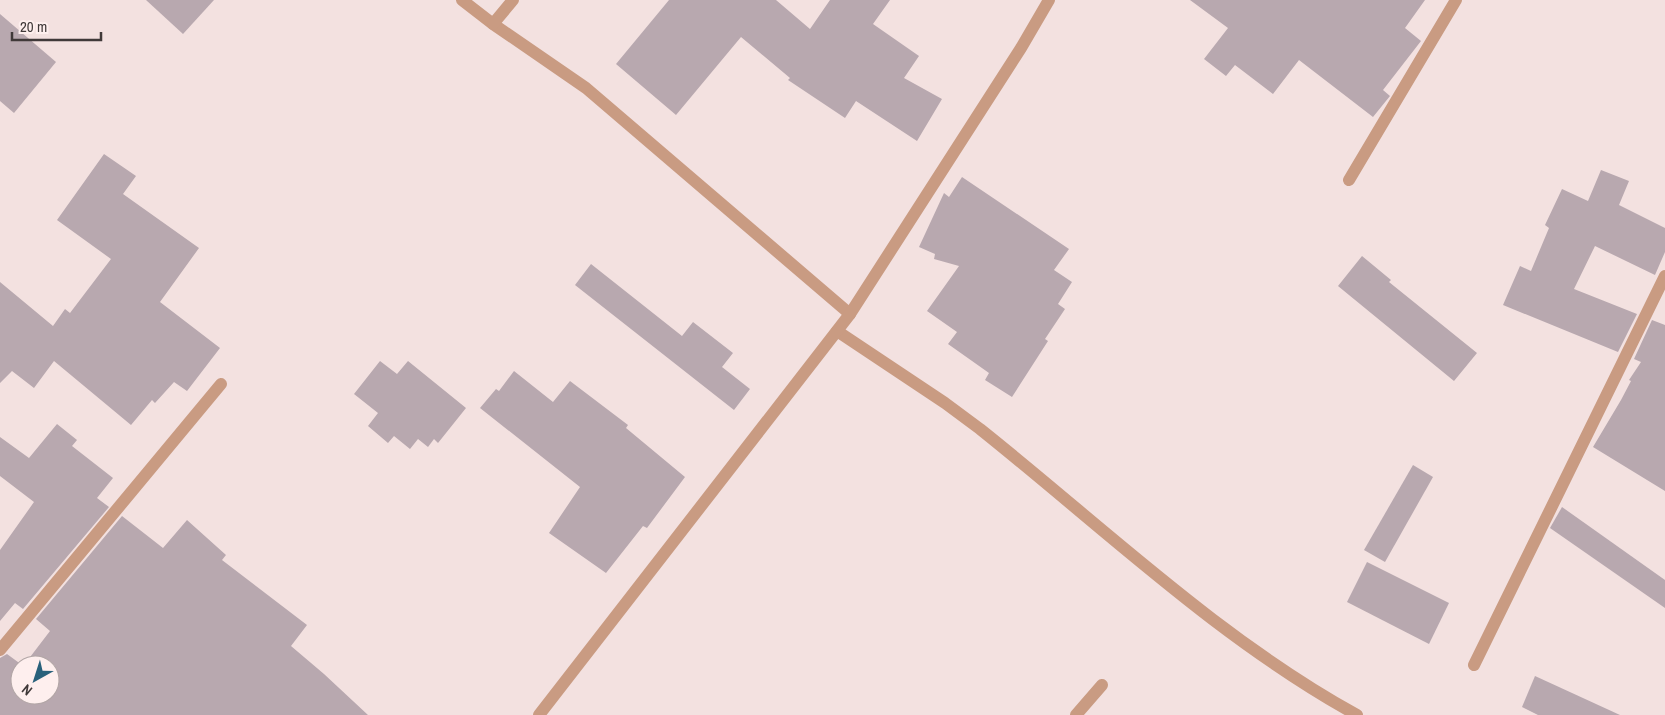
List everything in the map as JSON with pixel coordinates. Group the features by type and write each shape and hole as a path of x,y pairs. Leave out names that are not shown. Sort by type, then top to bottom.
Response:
{"street":[{"path":"462,0 493,24 586,88 850,314"},
{"path":"493,24 513,0"},
{"path":"539,715 850,314 1021,48 1049,0"},
{"path":"1349,180 1456,0"},
{"path":"1474,665 1665,276"},
{"path":"837,331 945,403 980,429 1233,634 1313,691 1357,715"},
{"path":"0,650 221,384"},
{"path":"1076,715 1102,686"}],"building":[{"path":"146,0 214,0 183,34"},
{"path":"669,0 776,0 810,29 830,0 890,0 873,24 919,56 904,78 942,99 917,141 856,101 845,118 788,80 790,78 741,37 676,115 616,64"},
{"path":"1190,0 1425,0 1405,28 1421,41 1383,90 1390,96 1373,117 1299,60 1273,94 1235,65 1226,76 1204,59 1228,28"},
{"path":"0,14 56,62 14,113 0,101"},
{"path":"104,154 136,176 123,194 199,248 160,302 220,348 187,391 174,382 155,403 152,400 131,425 54,361 34,388 12,371 0,383 0,282 53,326 65,309 70,313 111,259 57,220"},
{"path":"1601,170 1629,181 1619,205 1665,228 1665,252 1655,275 1595,246 1574,289 1637,314 1618,352 1503,305 1520,266 1531,271 1549,228 1545,225 1562,189 1588,201"},
{"path":"962,177 1069,249 1054,270 1072,282 1058,304 1065,309 1045,339 1048,341 1012,397 985,380 989,373 948,344 957,332 927,311 959,266 934,259 935,254 919,247 944,193 949,197"},
{"path":"1362,256 1391,280 1389,282 1477,353 1454,381 1338,286"},
{"path":"591,264 682,336 693,322 733,353 722,367 750,389 734,410 575,285"},
{"path":"1652,320 1665,325 1665,491 1593,447 1621,400 1631,381 1629,380 1641,362 1634,359"},
{"path":"380,361 397,374 408,361 466,408 438,443 434,439 428,447 418,439 410,449 394,436 388,443 368,426 378,413 354,394"},
{"path":"514,371 553,402 570,381 628,425 626,428 685,477 647,528 643,526 606,573 549,533 580,487 480,408 496,389 499,391"},
{"path":"57,424 77,440 72,446 113,478 97,498 109,507 23,609 15,603 0,621 0,550 34,502 0,476 0,437 29,458"},
{"path":"1413,465 1433,477 1385,562 1364,550"},
{"path":"1562,507 1665,580 1665,608 1550,528"},
{"path":"122,516 163,548 187,520 226,555 222,560 307,625 291,646 368,715 0,715 0,658 7,654 10,656 10,705 60,705 60,655 32,655 50,631 36,619"},
{"path":"1367,562 1449,603 1429,644 1347,602"},
{"path":"1535,676 1620,715 1538,715 1522,707"}]}
